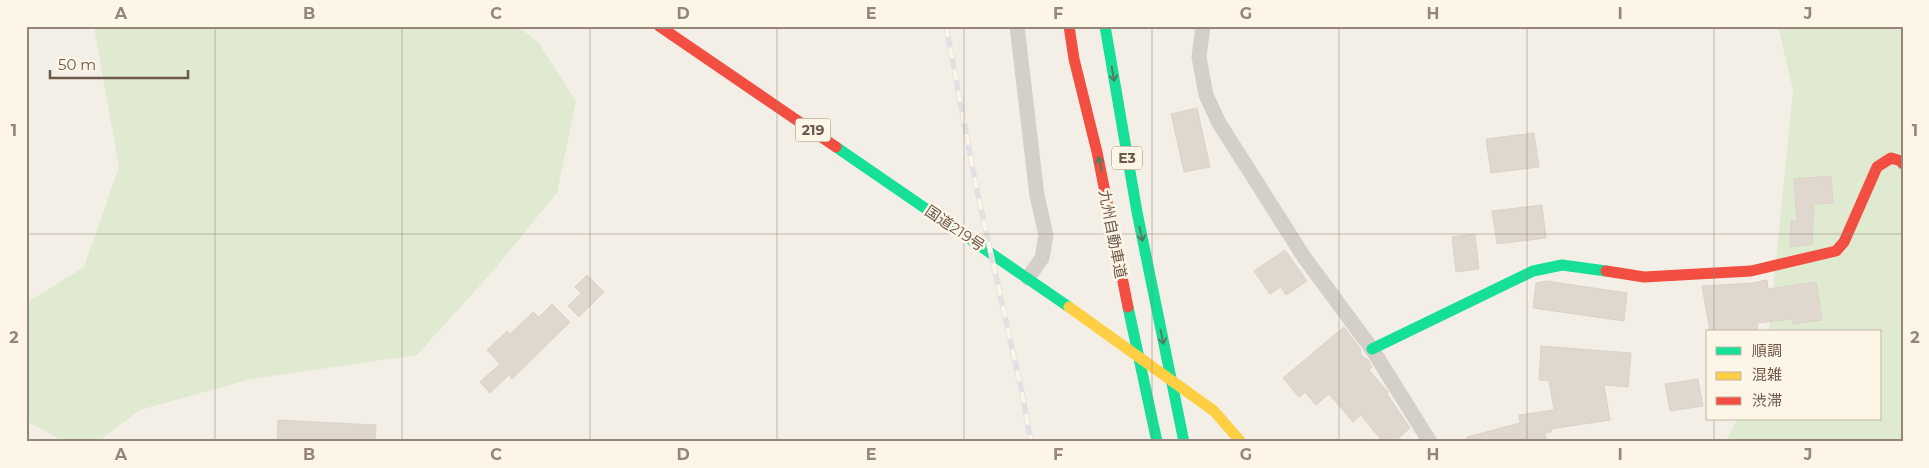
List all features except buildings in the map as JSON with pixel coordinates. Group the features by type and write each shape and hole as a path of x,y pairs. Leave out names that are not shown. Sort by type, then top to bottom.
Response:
{"main road":[{"name":"九州自動車道","path":"1067,26 1097,152 1122,281 1157,442"},
{"name":"九州自動車道","path":"1105,26 1136,212 1184,442"},
{"name":"国道219号","path":"666,28 690,42 1008,264 1214,411 1241,442"},
{"path":"1372,349 1533,271 1562,265 1644,278 1750,272 1836,251 1844,242 1877,167 1891,158 1901,161 1903,164"}],"street":[{"path":"1017,26 1032,157 1046,235 1042,258 1028,278"},
{"path":"1203,26 1200,57 1206,94 1219,123 1304,257 1372,349 1430,442"}],"green space":[{"path":"95,26 517,26 538,42 576,101 557,193 492,272 417,355 251,379 140,410 97,442 65,442 26,421 26,303 84,267 119,167"},
{"path":"1778,26 1903,26 1903,442 1726,442 1737,420 1882,420 1882,330 1769,330 1793,90"}],"railway":[{"path":"946,26 977,191 1022,393 1031,442"}],"traffic: fast":[{"path":"1105,26 1137,212 1184,442"},
{"path":"836,147 1069,307"},
{"path":"1372,349 1533,271 1562,265 1606,271"},
{"path":"1128,307 1157,442"}],"traffic: slow":[{"path":"1069,307 1214,411 1241,442"}],"traffic: jam":[{"path":"659,26 836,147"},
{"path":"1069,26 1074,59 1097,152 1128,307"},
{"path":"1606,271 1644,277 1751,271 1836,251 1844,242 1877,167 1891,158 1901,161 1903,164"}]}
